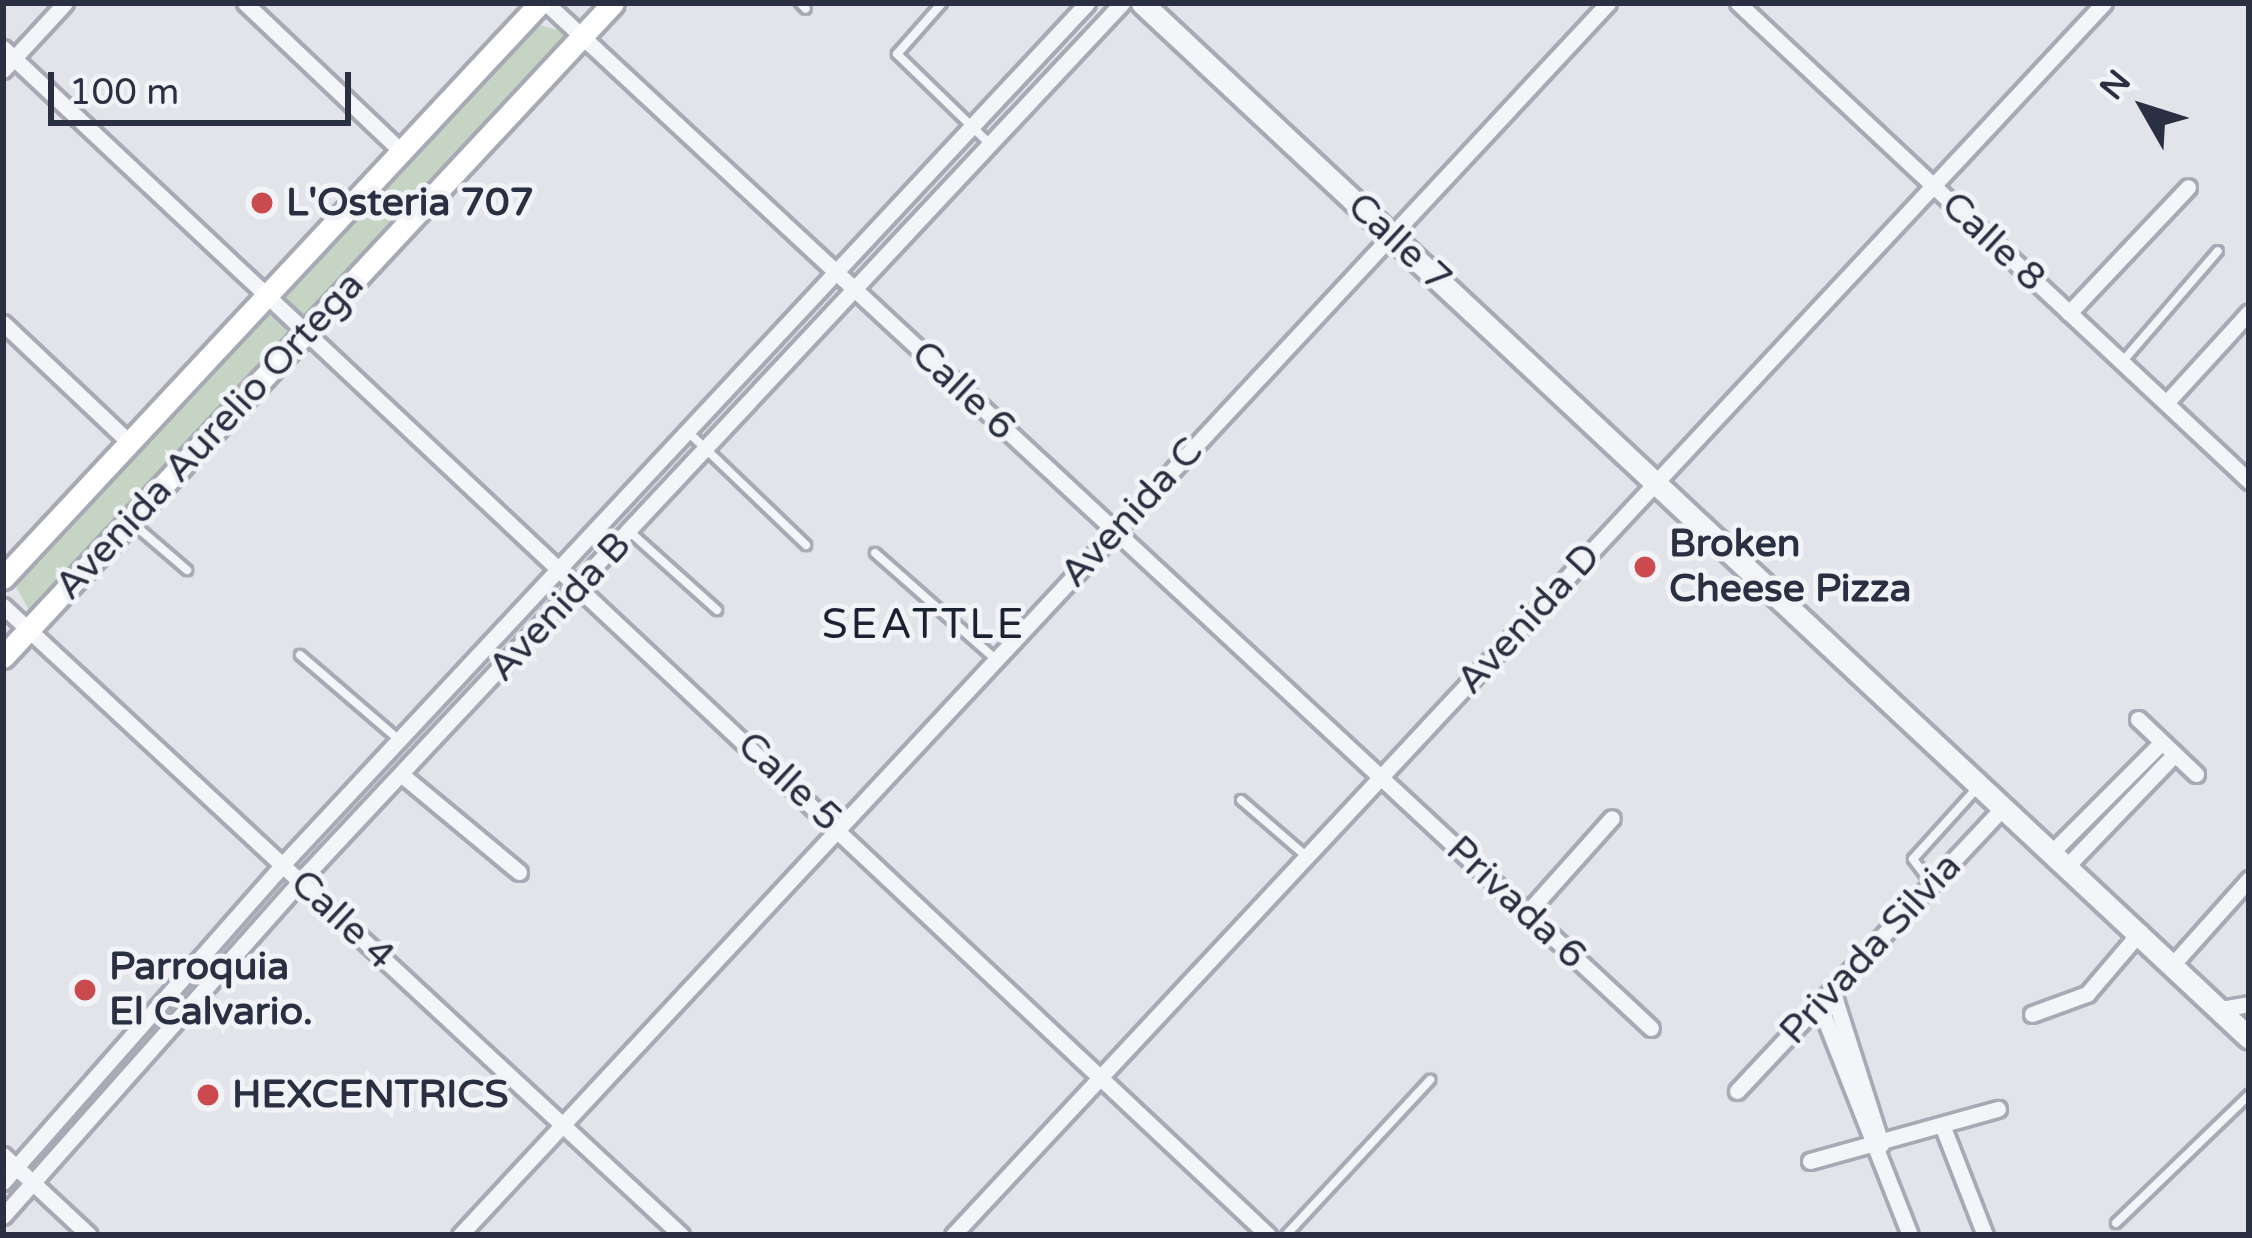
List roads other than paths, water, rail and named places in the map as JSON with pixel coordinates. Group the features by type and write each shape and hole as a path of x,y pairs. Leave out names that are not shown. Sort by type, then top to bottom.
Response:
{"main road":[{"name":"Avenida Aurelio Ortega","path":"3,578 543,3"},
{"name":"Avenida Aurelio Ortega","path":"3,657 613,3"}],"street":[{"path":"7,59 65,3"},
{"path":"245,3 401,151"},
{"name":"Calle 6","path":"543,3 1382,778"},
{"name":"Avenida B","path":"3,1182 283,864 1087,3"},
{"name":"Avenida B","path":"3,1216 300,881 994,147 1122,3"},
{"name":"Calle 7","path":"1142,3 2249,1038"},
{"name":"Avenida C","path":"460,1235 1608,3"},
{"name":"Calle 8","path":"1738,3 2249,481"},
{"name":"Avenida D","path":"953,1235 2104,3"},
{"name":"Calle 5","path":"7,59 265,297 309,331 1268,1235"},
{"path":"2069,313 2188,187"},
{"path":"2166,403 2249,312"},
{"path":"3,323 130,442"},
{"name":"Calle 4","path":"3,606 681,1235"},
{"path":"452,683 471,701"},
{"path":"2138,719 2196,774"},
{"path":"2060,858 2169,748"},
{"path":"402,776 519,872"},
{"name":"Privada 6","path":"1382,778 1651,1028"},
{"name":"Privada Silvia","path":"1737,1091 2004,806"},
{"path":"1527,913 1612,818"},
{"path":"2174,963 2249,879"},
{"path":"2032,1014 2087,994 2140,932"},
{"path":"1832,990 1881,1160 1910,1235"},
{"path":"1819,1004 1876,1140"},
{"path":"2221,1009 2249,1004"},
{"path":"1810,1161 1876,1140 1944,1130 1997,1109"},
{"path":"1944,1130 1985,1235"},
{"path":"3,1155 89,1235"}],"lane":[{"path":"942,3 897,54 994,147"},
{"path":"2122,362 2218,251"},
{"path":"687,431 806,545"},
{"path":"130,521 187,570"},
{"path":"630,532 718,610"},
{"path":"875,554 995,659"},
{"path":"300,655 399,740"},
{"path":"1932,884 1913,859 1981,784"},
{"path":"1241,800 1307,856"},
{"path":"1286,1235 1430,1080"},
{"path":"2116,1223 2249,1095"}],"place":[{"name":"L'Osteria 707","path":"262,203"},
{"name":"Broken Cheese Pizza","path":"1645,567"},
{"name":"Parroquia El Calvario.","path":"85,990"},
{"name":"HEXCENTRICS","path":"208,1095"}],"district":[{"name":"SEATTLE","path":"924,625"}]}
